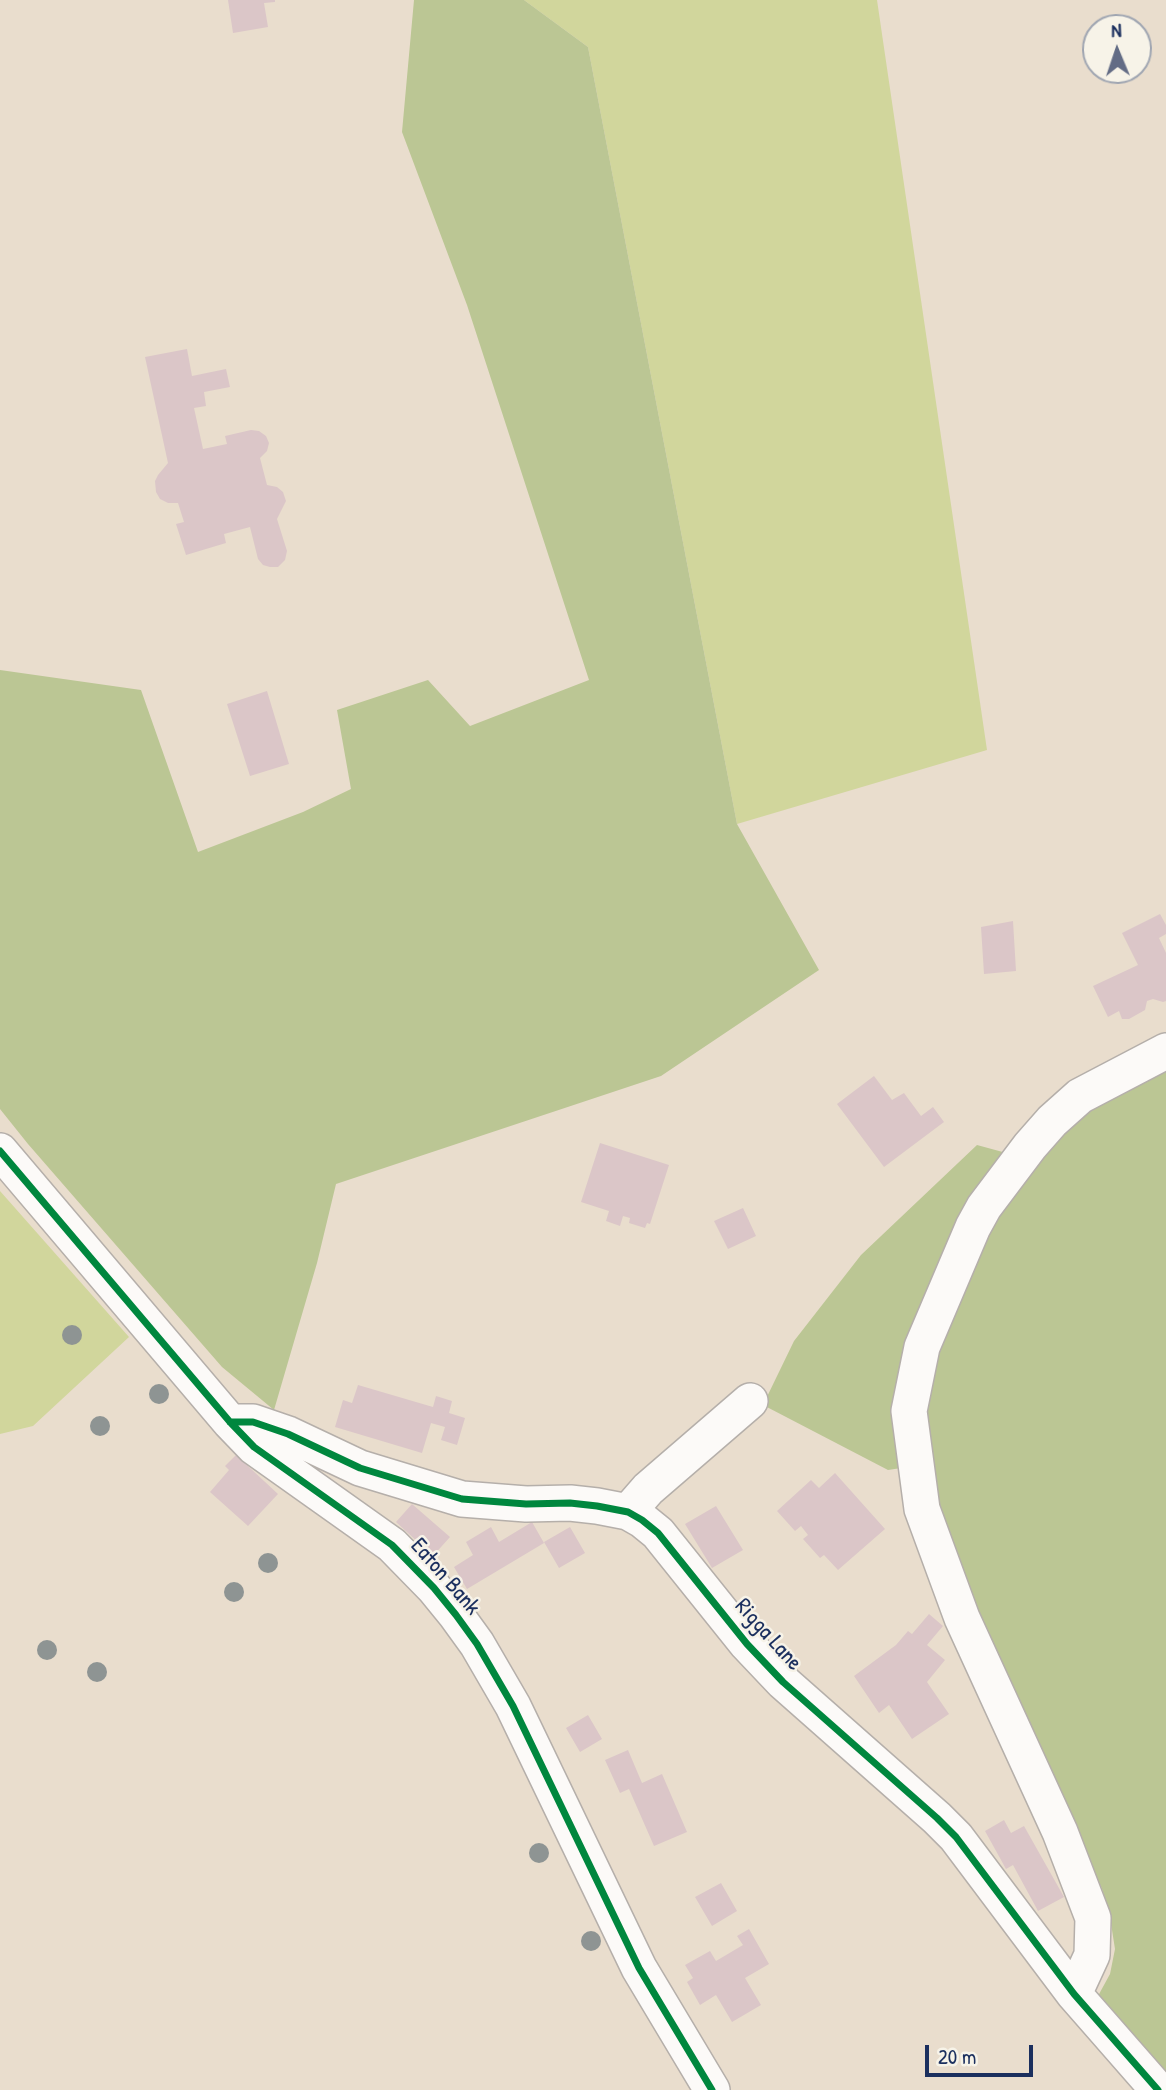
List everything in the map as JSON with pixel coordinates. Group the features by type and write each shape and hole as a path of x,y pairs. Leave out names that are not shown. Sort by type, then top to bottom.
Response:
{"street":[{"path":"1074,1994 1092,1955 1093,1918 1060,1832 962,1618 922,1509 909,1411 922,1347 984,1207 1030,1146 1052,1121 1080,1096 1166,1051"},
{"name":"Eaton Bank","path":"0,1151 254,1447 392,1545 457,1615 513,1706 639,1968 712,2090"},
{"path":"628,1512 648,1489 750,1401"},
{"name":"Rigga Lane","path":"230,1422 253,1422 288,1434 360,1468 462,1499 597,1506 628,1512 642,1520 657,1533 747,1644 783,1682 956,1837 1074,1994 1158,2090"}],"green space":[{"path":"414,0 524,0 588,47 737,824 819,970 661,1076 336,1184 317,1263 274,1410 222,1367 0,1109 0,670 141,690 198,852 303,812 351,789 337,710 428,680 470,726 589,680 467,305 402,132"},
{"path":"524,0 877,0 987,750 737,824 588,47"},
{"path":"1166,1068 1166,2072 1098,1996 1110,1974 1115,1949 1109,1911 1102,1889 999,1663 941,1527 928,1464 888,1470 763,1405 794,1341 861,1255 977,1145 1032,1160 1082,1111"},
{"path":"0,1191 129,1337 33,1426 0,1434"}],"building":[{"path":"228,0 275,0 264,3 268,27 233,33"},
{"path":"187,349 192,376 226,369 230,387 204,392 206,406 194,408 203,449 227,444 225,436 251,430 266,436 269,443 267,451 260,458 267,485 277,487 283,492 286,501 277,519 287,551 285,560 278,567 263,565 258,559 250,527 224,534 226,543 186,555 176,524 184,522 178,503 168,503 160,499 156,492 155,481 168,463 145,357"},
{"path":"267,691 289,764 250,776 227,704"},
{"path":"1160,914 1166,925 1166,934 1159,938 1166,953 1166,1001 1147,1001 1145,1010 1129,1019 1122,1019 1119,1011 1108,1017 1093,986 1138,965 1122,933"},
{"path":"1013,921 1016,971 984,974 981,927"},
{"path":"874,1076 892,1100 904,1093 921,1116 933,1107 944,1122 884,1167 837,1104"},
{"path":"600,1143 669,1165 650,1224 647,1223 645,1228 629,1223 630,1218 623,1216 620,1226 606,1221 609,1211 581,1202"},
{"path":"743,1208 756,1236 728,1249 714,1221"},
{"path":"358,1385 433,1407 436,1396 452,1401 449,1413 465,1418 457,1445 441,1440 445,1427 431,1423 422,1453 335,1427 343,1400 352,1403"},
{"path":"236,1455 278,1494 248,1526 210,1492 229,1470 225,1466"},
{"path":"835,1473 885,1529 838,1570 824,1555 820,1558 803,1539 808,1535 801,1526 795,1531 777,1511 811,1480 819,1488"},
{"path":"412,1504 450,1537 433,1556 396,1522"},
{"path":"716,1506 743,1550 712,1568 685,1524"},
{"path":"532,1522 544,1543 467,1589 454,1567 473,1555 466,1542 491,1527 499,1542"},
{"path":"570,1527 585,1553 559,1568 544,1542"},
{"path":"929,1614 943,1626 927,1645 945,1660 927,1682 949,1714 912,1739 889,1705 879,1713 854,1676 896,1645 908,1631 912,1634"},
{"path":"588,1715 602,1739 580,1752 566,1728"},
{"path":"628,1750 642,1783 662,1774 687,1832 654,1846 629,1789 620,1793 605,1760"},
{"path":"1004,1820 1011,1833 1024,1826 1064,1897 1038,1911 1013,1865 1006,1869 985,1831"},
{"path":"721,1883 737,1911 712,1926 695,1897"},
{"path":"749,1929 769,1964 745,1978 761,2005 732,2022 716,1995 700,2005 687,1982 693,1978 685,1965 710,1951 716,1961 743,1945 737,1936"}],"cycle path":[{"path":"0,1151 254,1447 392,1545 456,1615 477,1644 513,1706 639,1968 712,2090"},
{"path":"230,1422 253,1422 288,1434 360,1468 462,1499 597,1506 628,1512 642,1520 658,1533 747,1644 783,1682 956,1837 1074,1994 1158,2090"}]}
